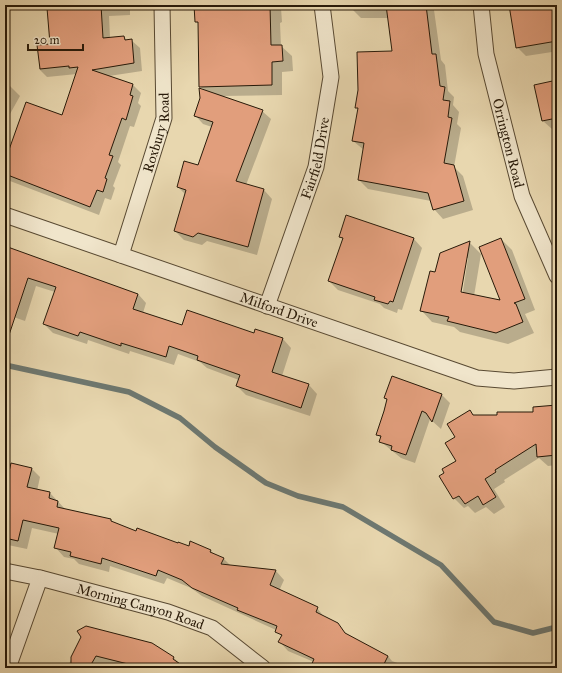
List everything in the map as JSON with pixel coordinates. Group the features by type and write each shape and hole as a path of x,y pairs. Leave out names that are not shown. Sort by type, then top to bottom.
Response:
{"street":[{"name":"Roxbury Road","path":"121,255 164,118 162,5"},
{"name":"Fairfield Drive","path":"267,306 316,167 331,77 322,5"},
{"name":"Orrington Road","path":"481,5 486,54 522,196 557,276"},
{"name":"Milford Drive","path":"5,215 477,378 514,381 557,377"},
{"name":"Morning Canyon Road","path":"5,572 40,578 168,612 212,628 263,668"},
{"path":"8,668 40,578"}],"building":[{"path":"70,5 101,5 103,38 124,36 125,40 132,39 134,63 92,70 133,84 130,95 133,96 126,120 122,118 109,155 113,156 105,178 107,179 103,192 97,190 90,207 5,174 5,161 26,102 62,115 78,67 69,68 69,66 40,69 37,45 50,44 47,8 70,7"},
{"path":"194,5 270,5 271,45 282,45 283,61 272,62 272,85 199,87 198,22 195,22"},
{"path":"386,5 426,5 432,54 436,54 440,86 445,87 443,100 450,101 448,117 452,118 444,163 454,165 464,201 433,210 428,193 358,180 364,143 352,141 358,108 355,108 358,90 357,52 392,51"},
{"path":"509,5 557,5 557,41 516,48"},
{"path":"557,80 557,118 542,121 534,85"},
{"path":"199,88 263,110 236,181 264,189 248,247 198,233 193,237 174,231 186,190 177,187 184,161 198,165 213,122 194,116 200,98"},
{"path":"346,215 414,238 393,302 390,301 388,304 374,300 375,297 328,281 343,238 339,237"},
{"path":"501,238 525,299 514,303 516,304 523,322 496,333 447,321 449,317 420,311 430,271 435,272 440,253 470,241 461,292 500,300 479,247"},
{"path":"5,246 138,294 133,309 182,325 187,310 254,333 255,329 283,338 272,372 309,384 301,408 236,386 240,375 197,360 198,356 169,346 166,357 121,343 121,346 80,332 78,336 43,324 56,287 28,278 8,338 5,338"},
{"path":"392,376 442,394 432,422 426,413 422,411 406,455 391,450 392,446 379,442 381,436 376,435 387,399 384,398"},
{"path":"557,405 557,455 537,457 536,444 495,470 496,472 485,479 496,497 483,505 478,496 465,504 459,496 453,499 439,476 444,473 442,469 456,461 445,443 455,437 447,424 470,410 473,415 497,415 497,412 533,412 533,407"},
{"path":"11,463 32,468 27,487 50,492 49,498 58,501 57,507 111,519 111,521 136,531 137,528 189,546 190,541 211,550 210,552 224,558 221,564 276,570 270,585 318,607 316,612 338,623 345,633 388,656 382,668 310,668 314,659 278,642 282,635 275,632 277,626 237,610 238,608 192,588 182,580 158,570 156,576 102,558 101,564 70,556 71,552 54,548 59,528 23,520 18,541 5,538 5,489"},
{"path":"86,626 152,643 174,657 173,659 186,668 126,668 128,664 96,656 89,668 79,668 71,664 71,657 81,637 77,631"}],"waterway":[{"path":"5,365 129,392 180,418 215,447 266,483 298,496 343,507 441,565 494,622 533,633 557,627"}]}
